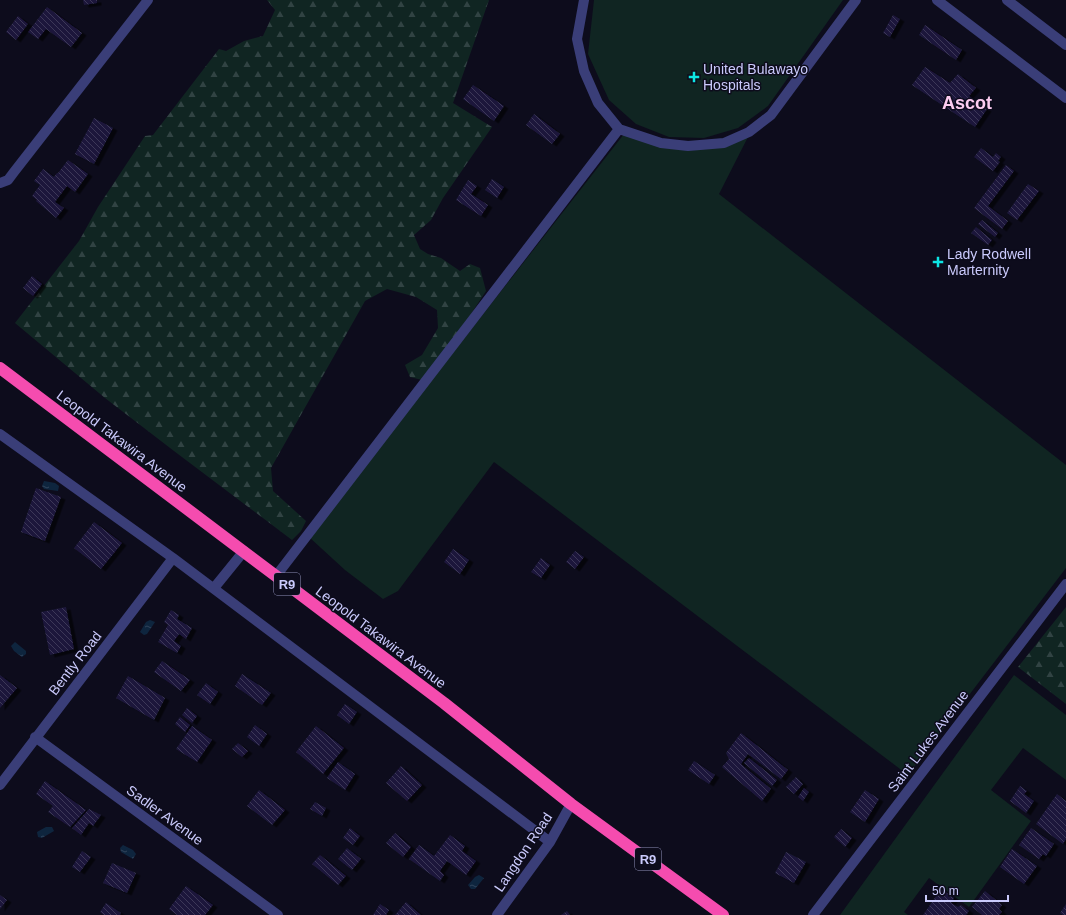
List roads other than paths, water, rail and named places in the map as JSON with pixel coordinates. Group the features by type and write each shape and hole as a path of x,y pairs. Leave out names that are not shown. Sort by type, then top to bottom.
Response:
{"highway":[{"name":"Leopold Takawira Avenue","path":"0,368 444,703 572,804 724,915"}],"street":[{"path":"0,183 8,180 148,0"},
{"path":"584,0 577,39 584,71 598,103 619,128 661,143 688,146 724,143 749,132 771,115 856,0"},
{"path":"937,0 1066,98"},
{"path":"1007,0 1066,45"},
{"path":"276,576 619,128"},
{"path":"0,434 214,588 550,842"},
{"path":"214,588 244,551"},
{"name":"Bently Road","path":"0,785 173,558"},
{"name":"Saint Lukes Avenue","path":"813,915 1066,584"},
{"name":"Sadler Avenue","path":"36,737 278,915"},
{"name":"Langdon Road","path":"497,915 550,842 572,804"}],"water":[{"path":"44,481 55,483 59,486 58,491 44,489 42,486"},
{"path":"150,620 155,622 147,634 144,635 140,632 146,622"},
{"path":"15,642 26,651 26,654 22,657 14,651 11,646"},
{"path":"46,827 52,827 54,831 42,838 38,837 37,832"},
{"path":"123,845 133,850 136,854 133,859 121,852 120,848"},
{"path":"479,875 484,878 475,889 471,889 468,885 475,877"}],"place":[{"name":"United Bulawayo Hospitals","path":"694,77"},
{"name":"Lady Rodwell Marternity","path":"938,262"}],"district":[{"name":"Ascot","path":"967,103"}]}
